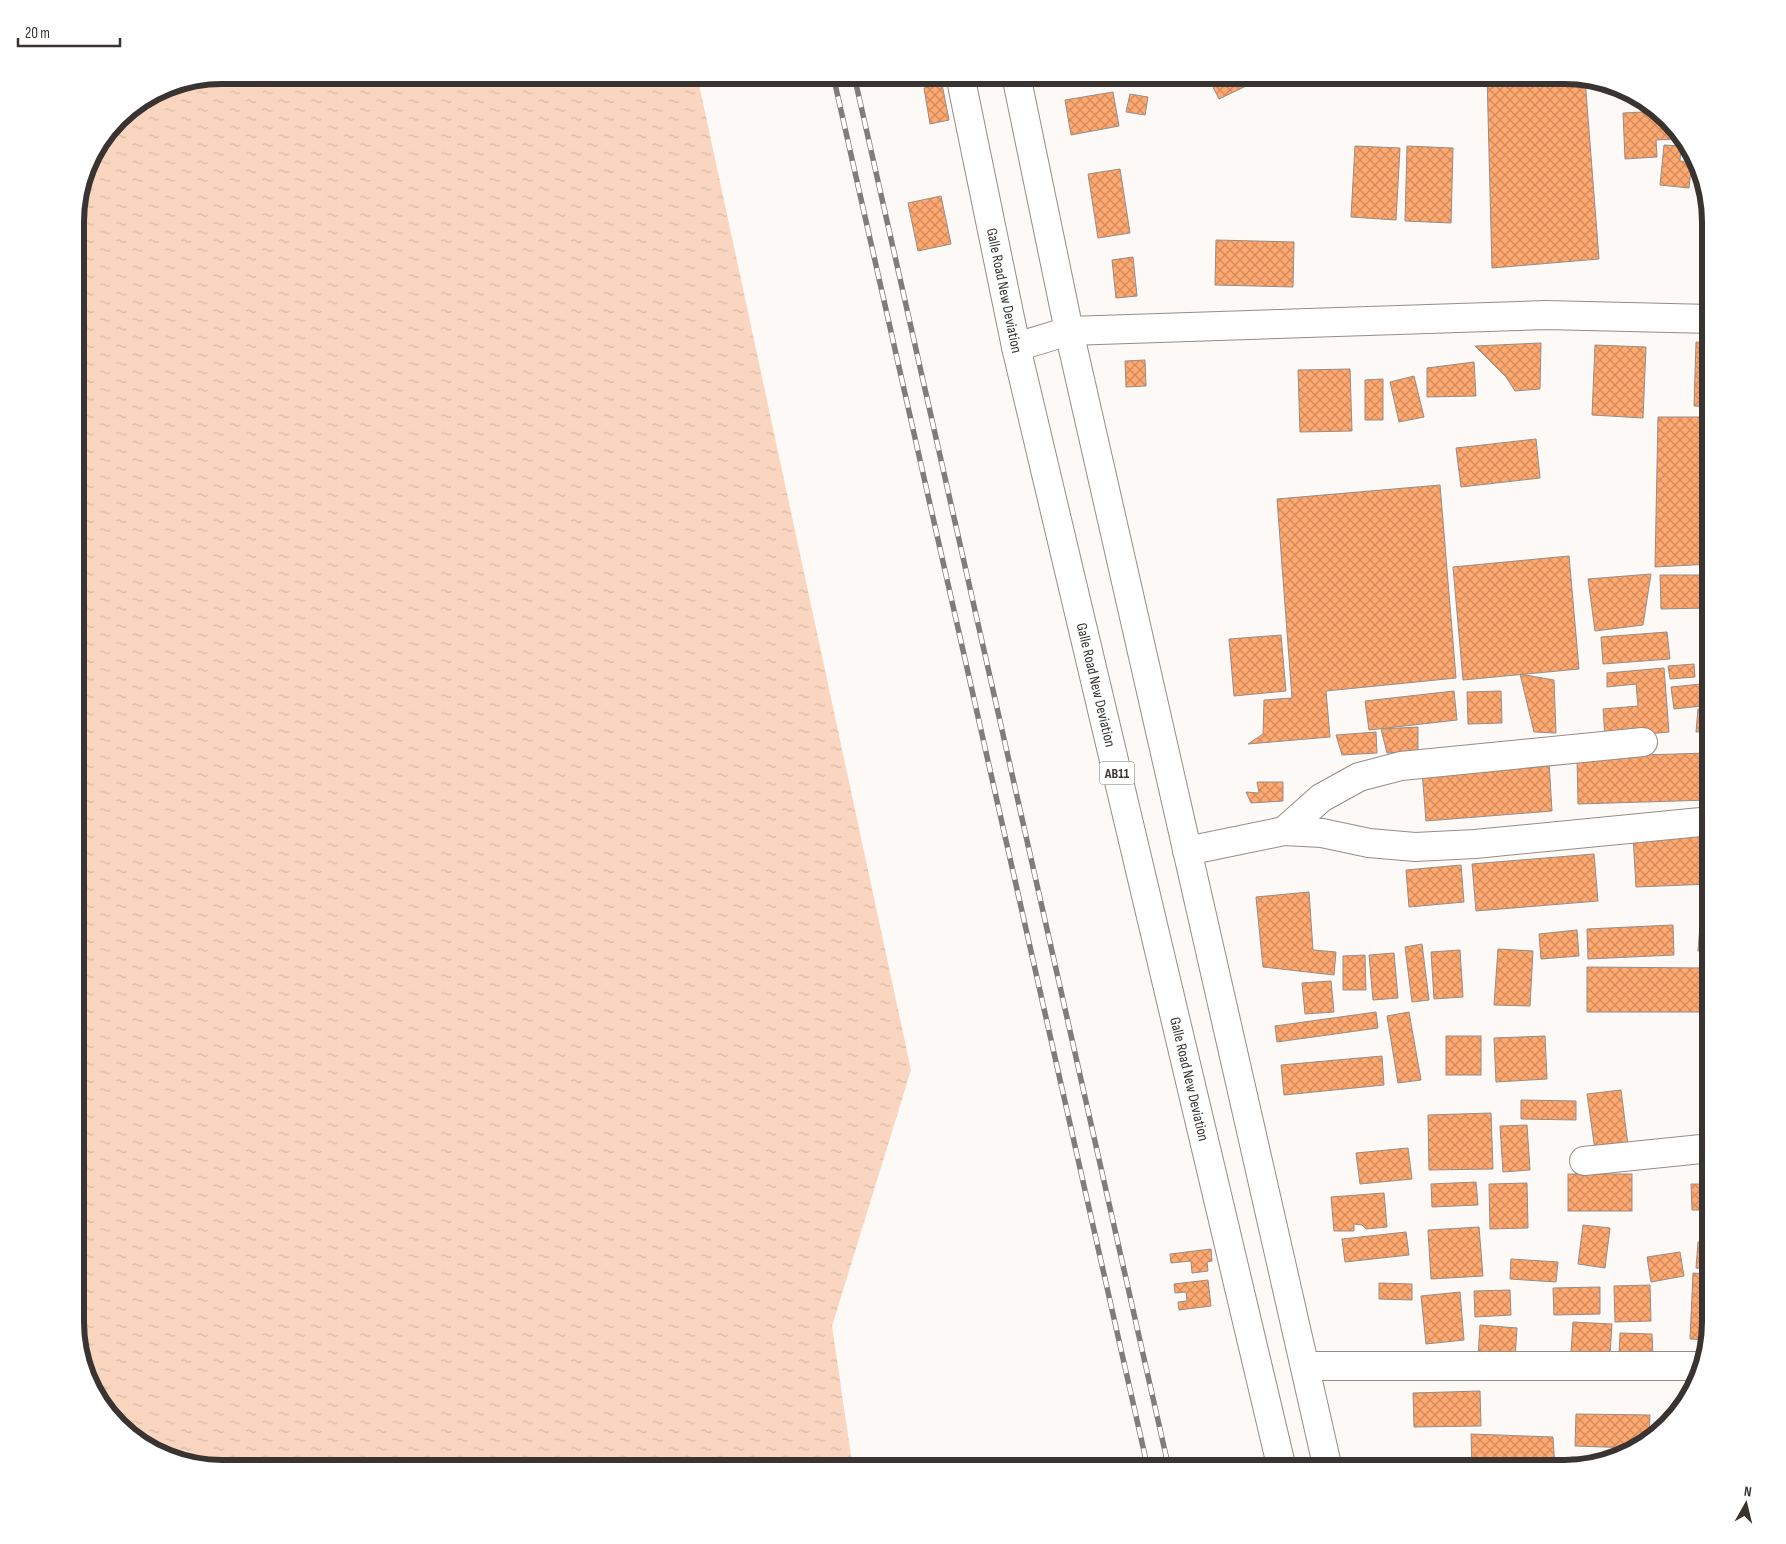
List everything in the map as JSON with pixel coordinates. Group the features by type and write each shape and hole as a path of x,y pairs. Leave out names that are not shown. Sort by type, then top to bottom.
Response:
{"main road":[{"name":"Galle Road New Deviation","path":"962,84 1016,347 1280,1460"},
{"path":"1018,84 1069,331 1326,1460"},
{"path":"1016,347 1069,331 1545,315 1702,319"},
{"path":"1284,831 1321,798 1358,777 1401,766 1643,742"},
{"path":"1187,851 1284,831 1322,833 1369,843 1415,847 1475,844 1702,823"},
{"path":"1584,1161 1702,1149"},
{"path":"1305,1366 1695,1366"}],"water":[{"path":"221,84 699,84 911,1070 832,1326 852,1460 212,1460 186,1456 169,1450 145,1437 124,1420 102,1391 88,1358 84,1332 84,212 88,186 102,153 124,124 153,102 186,88"}],"building":[{"path":"942,84 949,120 930,124 924,88"},
{"path":"1212,84 1250,84 1219,99"},
{"path":"1487,84 1586,85 1599,259 1492,268"},
{"path":"1113,92 1119,126 1071,135 1065,100"},
{"path":"1130,94 1148,97 1145,115 1126,112"},
{"path":"1648,112 1662,124 1675,139 1656,140 1657,157 1625,159 1623,113"},
{"path":"1664,145 1679,146 1680,161 1688,162 1691,168 1689,188 1660,185"},
{"path":"1355,146 1400,148 1396,220 1351,217"},
{"path":"1407,146 1453,148 1451,223 1405,221"},
{"path":"1120,169 1130,233 1098,238 1088,174"},
{"path":"941,196 951,244 918,251 908,203"},
{"path":"1216,240 1294,242 1293,287 1215,285"},
{"path":"1133,257 1137,296 1116,298 1112,260"},
{"path":"1696,342 1702,342 1702,406 1694,406"},
{"path":"1541,343 1540,389 1515,391 1506,377 1475,346"},
{"path":"1595,345 1646,347 1643,418 1592,415"},
{"path":"1145,360 1146,386 1126,387 1125,361"},
{"path":"1474,362 1476,396 1427,397 1427,368"},
{"path":"1350,369 1352,431 1300,432 1298,370"},
{"path":"1414,376 1424,417 1399,422 1390,382"},
{"path":"1383,379 1383,420 1365,420 1365,380"},
{"path":"1658,417 1702,417 1702,564 1655,567"},
{"path":"1536,439 1540,478 1461,487 1456,448"},
{"path":"1440,485 1456,678 1326,691 1330,737 1248,744 1263,734 1264,700 1292,698 1277,499"},
{"path":"1569,556 1579,669 1463,680 1453,567"},
{"path":"1651,574 1643,625 1595,631 1588,579"},
{"path":"1660,575 1702,575 1702,608 1661,609"},
{"path":"1667,632 1670,659 1603,664 1601,637"},
{"path":"1281,635 1286,691 1234,696 1229,639"},
{"path":"1694,664 1695,677 1670,679 1668,666"},
{"path":"1664,668 1669,732 1605,738 1603,709 1638,706 1636,684 1607,687 1607,673"},
{"path":"1520,674 1554,680 1556,733 1534,732"},
{"path":"1702,684 1702,706 1674,709 1671,687"},
{"path":"1454,691 1457,720 1369,730 1365,701"},
{"path":"1501,691 1502,723 1468,724 1467,692"},
{"path":"1698,709 1702,709 1702,732 1696,732"},
{"path":"1418,727 1418,751 1387,753 1381,729"},
{"path":"1376,732 1377,753 1342,755 1336,735"},
{"path":"1702,753 1702,800 1578,804 1577,757"},
{"path":"1549,762 1552,811 1426,821 1422,771"},
{"path":"1257,782 1283,782 1283,801 1251,803 1246,792 1259,793"},
{"path":"1702,832 1702,884 1636,887 1633,835"},
{"path":"1594,854 1598,901 1476,911 1472,864"},
{"path":"1461,865 1464,902 1409,907 1406,870"},
{"path":"1309,892 1313,950 1336,952 1334,975 1263,967 1256,897"},
{"path":"1700,924 1702,924 1702,951 1698,951"},
{"path":"1673,925 1674,955 1588,959 1587,929"},
{"path":"1577,930 1579,956 1541,959 1539,934"},
{"path":"1422,944 1429,1000 1412,1002 1405,947"},
{"path":"1498,949 1533,951 1530,1006 1494,1005"},
{"path":"1460,950 1463,997 1434,999 1431,952"},
{"path":"1394,953 1398,998 1373,1000 1369,955"},
{"path":"1365,955 1366,990 1343,990 1343,956"},
{"path":"1587,967 1702,968 1702,1012 1587,1012"},
{"path":"1331,981 1334,1012 1305,1014 1302,983"},
{"path":"1376,1012 1378,1028 1277,1042 1275,1026"},
{"path":"1409,1012 1421,1080 1398,1083 1387,1016"},
{"path":"1446,1036 1481,1036 1481,1075 1446,1075"},
{"path":"1545,1036 1547,1079 1496,1082 1494,1038"},
{"path":"1382,1056 1384,1085 1284,1095 1281,1065"},
{"path":"1621,1090 1629,1153 1596,1157 1587,1094"},
{"path":"1521,1100 1576,1101 1576,1120 1521,1119"},
{"path":"1491,1113 1493,1169 1429,1170 1428,1115"},
{"path":"1527,1125 1530,1170 1503,1172 1500,1126"},
{"path":"1408,1148 1412,1179 1360,1184 1356,1153"},
{"path":"1568,1174 1632,1174 1632,1211 1568,1211"},
{"path":"1476,1182 1478,1205 1432,1207 1431,1184"},
{"path":"1527,1183 1528,1228 1490,1229 1489,1184"},
{"path":"1691,1184 1702,1184 1702,1210 1692,1210"},
{"path":"1384,1193 1387,1227 1366,1229 1362,1225 1354,1224 1354,1231 1334,1231 1331,1197"},
{"path":"1583,1225 1610,1228 1605,1268 1578,1264"},
{"path":"1479,1227 1483,1276 1431,1279 1428,1230"},
{"path":"1406,1232 1409,1255 1345,1262 1342,1239"},
{"path":"1698,1242 1702,1242 1702,1268 1696,1268"},
{"path":"1211,1249 1212,1261 1207,1262 1208,1271 1192,1273 1191,1261 1171,1263 1170,1254"},
{"path":"1680,1252 1684,1276 1651,1282 1647,1257"},
{"path":"1511,1259 1558,1262 1556,1282 1510,1279"},
{"path":"1693,1273 1702,1274 1701,1340 1690,1339"},
{"path":"1208,1280 1211,1306 1179,1310 1178,1302 1187,1301 1186,1292 1175,1293 1174,1284"},
{"path":"1379,1283 1412,1284 1412,1300 1379,1299"},
{"path":"1650,1285 1651,1321 1615,1322 1614,1286"},
{"path":"1600,1287 1600,1314 1554,1315 1553,1288"},
{"path":"1510,1290 1511,1315 1475,1317 1474,1291"},
{"path":"1460,1292 1464,1340 1426,1344 1421,1296"},
{"path":"1573,1322 1612,1324 1610,1355 1571,1352"},
{"path":"1480,1325 1517,1328 1515,1359 1478,1357"},
{"path":"1620,1333 1652,1334 1653,1356 1619,1355"},
{"path":"1480,1391 1481,1426 1414,1427 1413,1393"},
{"path":"1576,1414 1650,1415 1649,1431 1622,1448 1575,1446"},
{"path":"1471,1434 1553,1437 1554,1460 1472,1460"},
{"path":"1571,1457 1593,1458 1574,1460 1571,1460"}],"railway":[{"path":"835,84 1146,1460"},
{"path":"856,84 1167,1460"}]}
